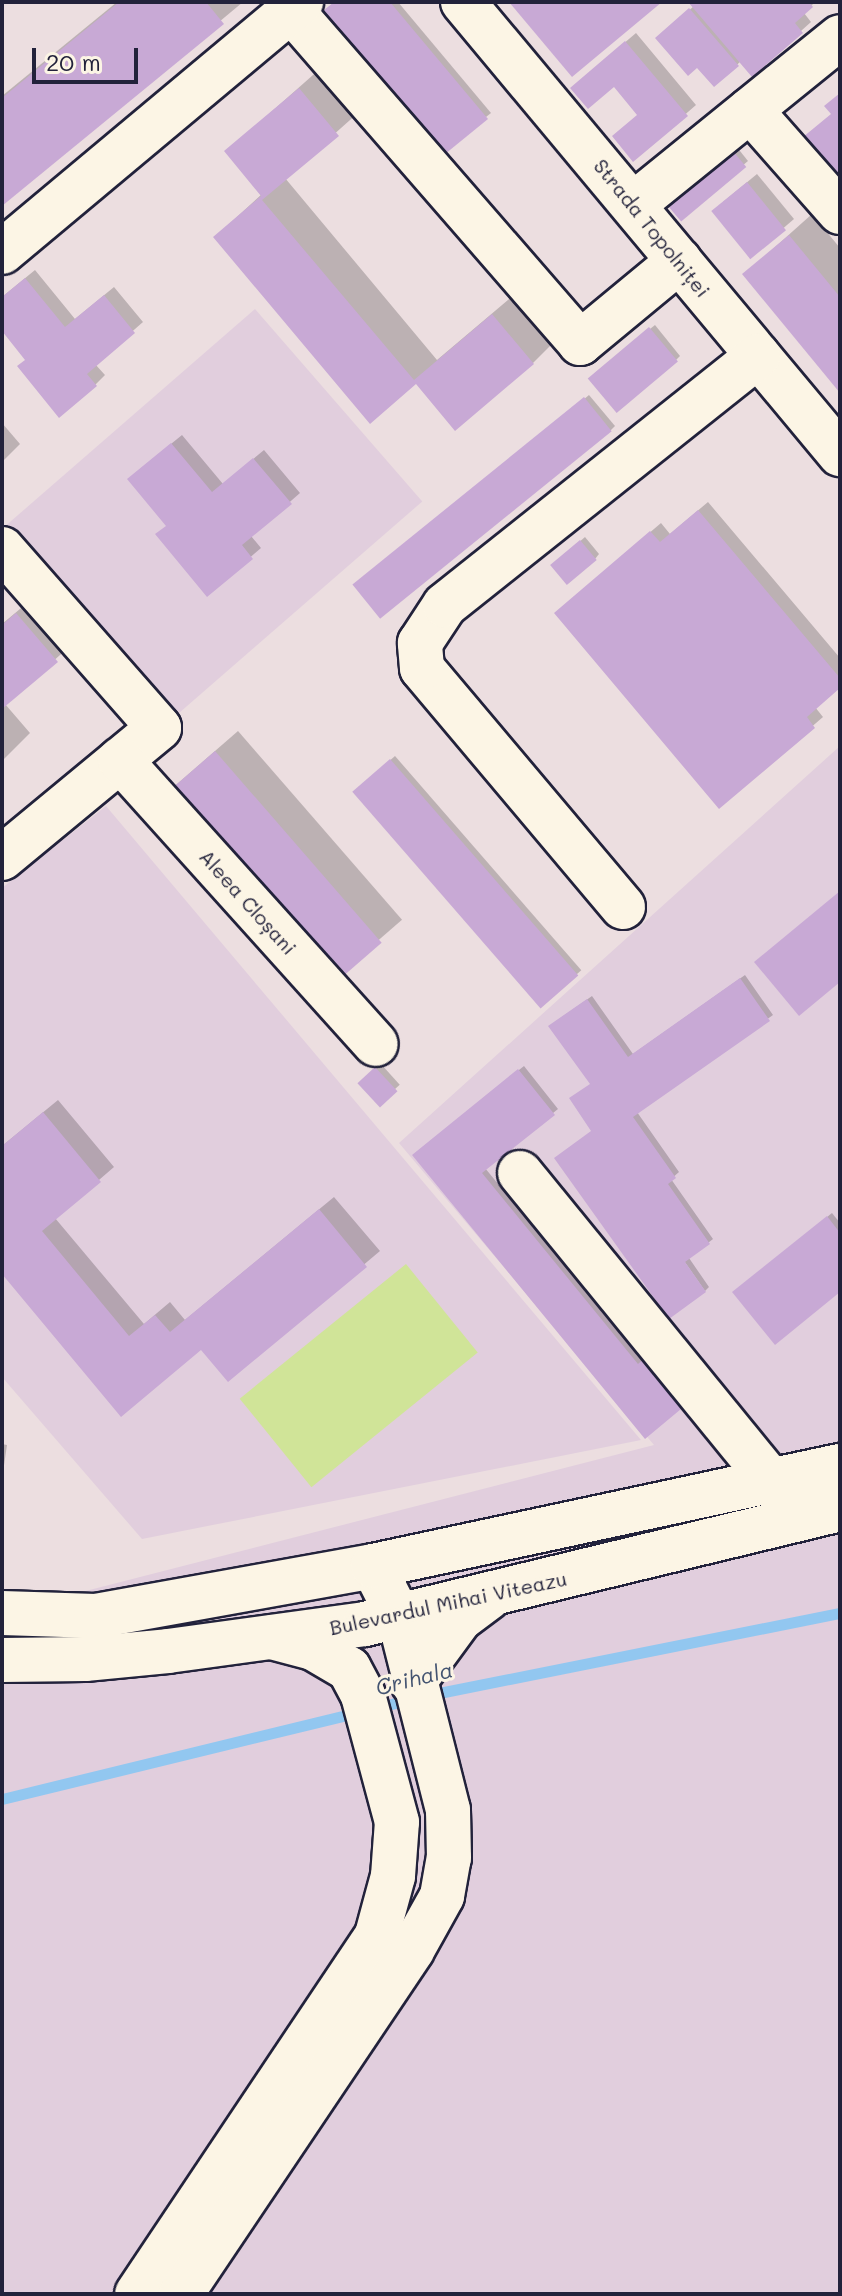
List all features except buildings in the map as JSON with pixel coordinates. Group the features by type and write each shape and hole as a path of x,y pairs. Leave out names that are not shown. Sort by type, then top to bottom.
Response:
{"main road":[{"name":"Strada Topolniței","path":"463,2 840,454"},
{"path":"2,252 296,6 580,343 679,261"},
{"path":"634,204 840,37"},
{"path":"750,110 840,212"},
{"path":"623,907 422,668 420,643 445,605 758,356"},
{"path":"2,549 159,728 2,858"},
{"name":"Aleea Cloșani","path":"120,760 376,1044"},
{"path":"520,1173 770,1479"},
{"path":"2,1613 96,1616 373,1566 840,1466"},
{"name":"Bulevardul Mihai Viteazu","path":"2,1660 85,1659 382,1621 840,1509"},
{"path":"181,2294 412,1950 442,1896 449,1858 448,1810 413,1683 382,1621 373,1566"},
{"path":"413,1683 460,1619 489,1597"},
{"path":"363,1695 382,1621"},
{"path":"137,2294 377,1935 393,1876 397,1822 363,1695 349,1669 313,1648 272,1637"}],"shaded area":[{"path":"255,309 422,501 171,720 4,527"},
{"path":"840,746 840,2294 2,2294 2,1593 70,1595 654,1445 399,1143"},
{"path":"106,806 641,1440 142,1539 2,1377 2,888"}],"green space":[{"path":"406,1264 478,1353 311,1487 240,1399"}],"waterway":[{"name":"Crihala","path":"429,1695 840,1613"},
{"name":"Crihala","path":"374,1708 412,1699"},
{"name":"Crihala","path":"2,1799 358,1712"}]}
